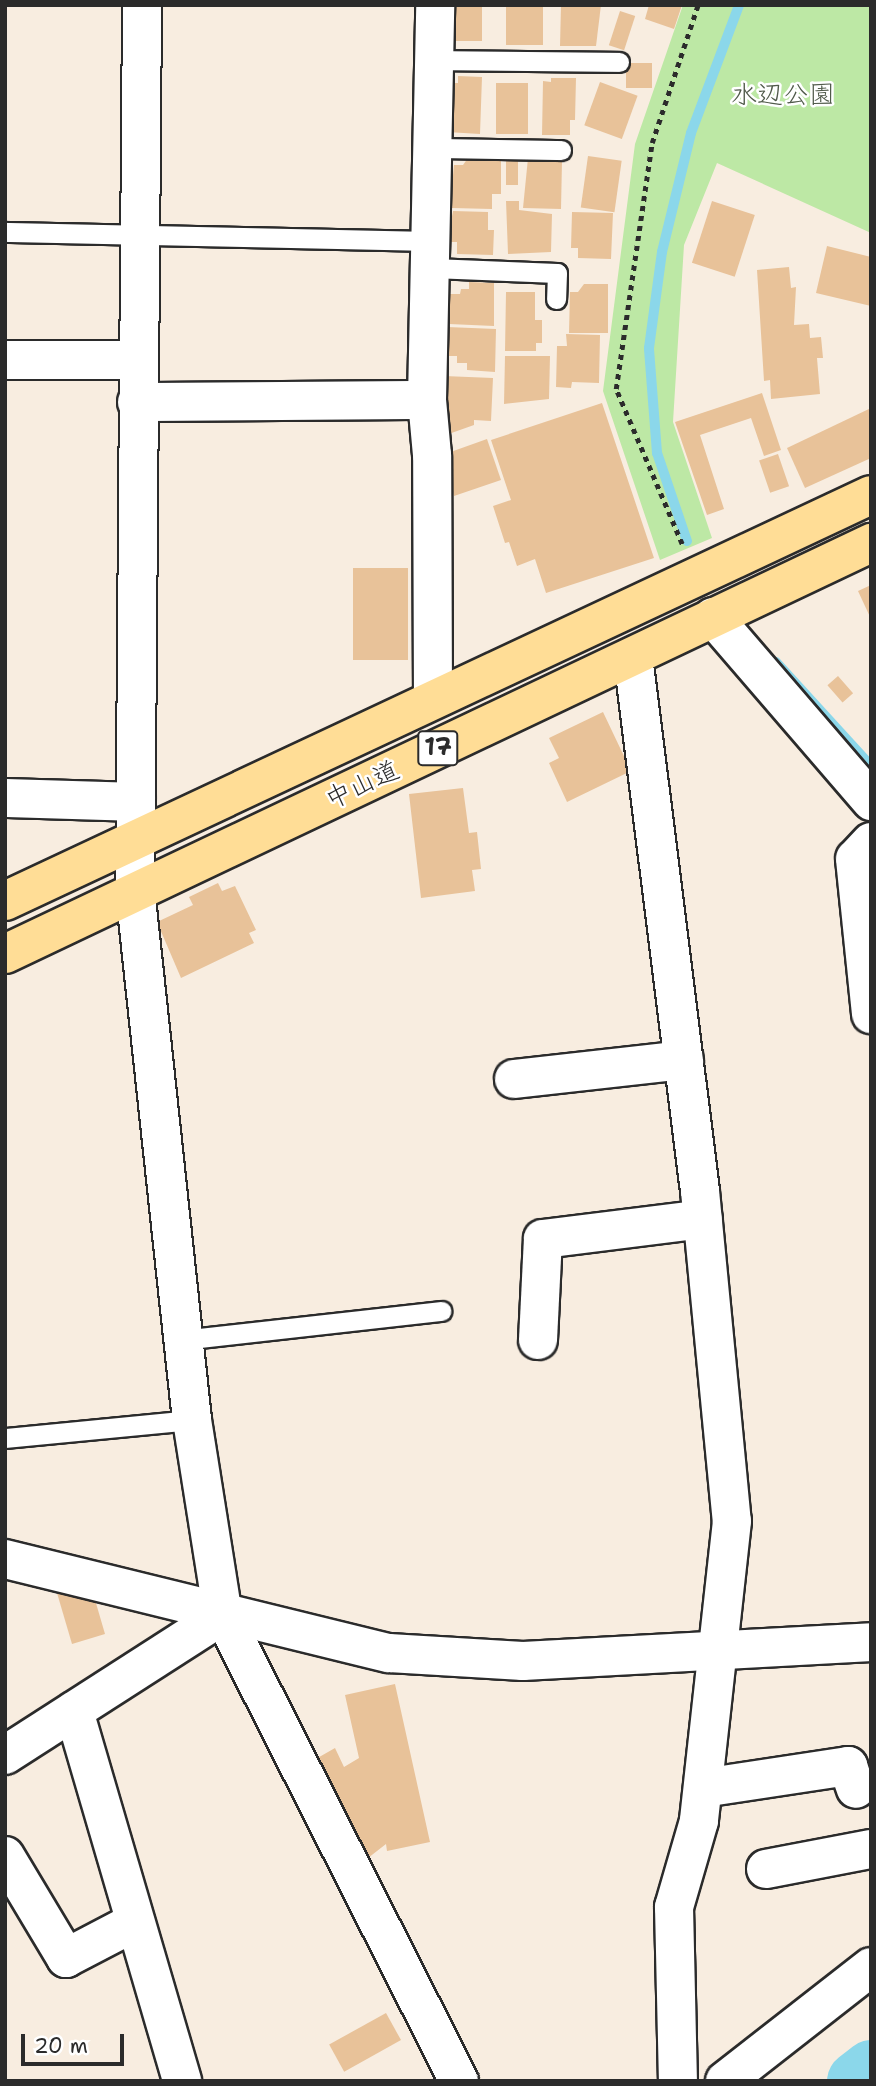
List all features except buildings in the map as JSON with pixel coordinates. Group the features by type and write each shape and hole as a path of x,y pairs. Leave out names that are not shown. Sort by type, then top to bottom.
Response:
{"highway":[{"name":"中山道","path":"5,901 135,820 433,699 871,495"},
{"name":"中山道","path":"5,954 871,543"}],"street":[{"path":"142,5 135,890 192,1420 223,1615 459,2081"},
{"path":"433,699 432,455 427,400 435,5"},
{"path":"5,360 138,360"},
{"path":"137,402 427,400"},
{"path":"713,617 871,801"},
{"path":"633,657 703,1219 732,1521 720,1650 699,1821 674,1907 678,2081"},
{"path":"5,798 135,820"},
{"path":"871,842 855,859 871,1014"},
{"path":"514,1079 684,1060"},
{"path":"538,1340 542,1239 703,1219"},
{"path":"5,1559 223,1615 389,1653 523,1661 871,1642"},
{"path":"5,1755 223,1615"},
{"path":"74,1711 182,2081"},
{"path":"703,1788 848,1766 856,1789"},
{"path":"766,1869 871,1849"},
{"path":"5,1856 66,1958 135,1922"},
{"path":"725,2081 871,1967"}],"lane":[{"path":"435,60 619,62"},
{"path":"433,148 561,150"},
{"path":"5,232 140,232 432,255 557,273 556,299"},
{"path":"182,1340 441,1311"},
{"path":"5,1438 192,1420"}],"path":[{"path":"683,546 616,389 652,143 698,5"}],"green space":[{"name":"水辺公園","path":"683,5 871,5 871,233 717,163 684,245 673,422 712,538 660,560 603,391 635,144"}],"waterway":[{"path":"687,541 657,453 649,348 662,252 691,133 739,5"},
{"path":"776,662 871,766"},
{"path":"857,2081 871,2070"}]}
